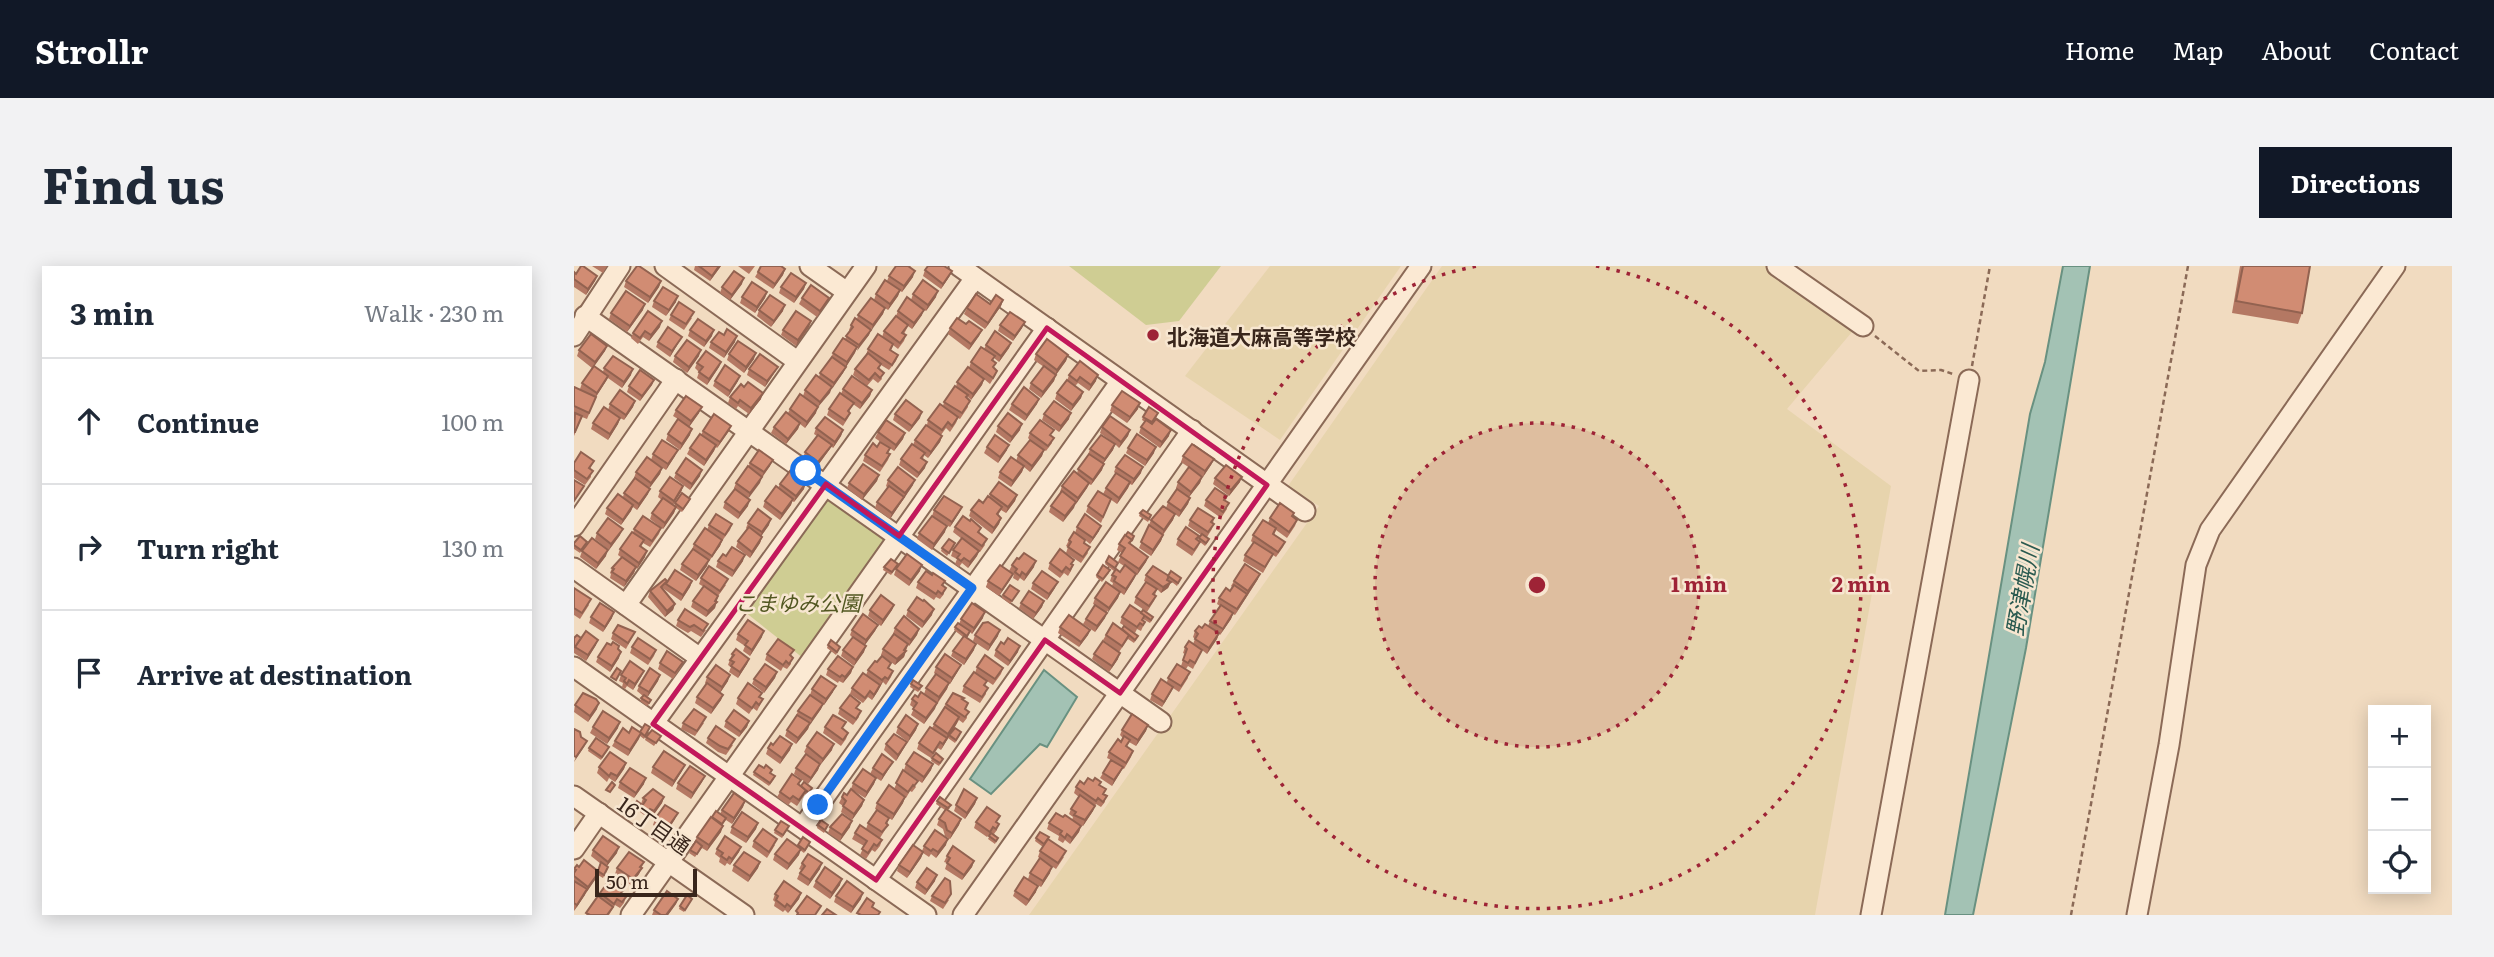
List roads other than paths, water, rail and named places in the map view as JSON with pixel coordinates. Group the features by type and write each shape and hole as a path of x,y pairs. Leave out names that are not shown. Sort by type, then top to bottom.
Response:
{"street":[{"path":"574,336 620,266"},
{"path":"665,266 797,361"},
{"path":"810,266 847,292"},
{"path":"626,605 866,266"},
{"path":"959,266 1306,511"},
{"path":"963,915 1421,266"},
{"path":"1777,266 1863,326"},
{"path":"2137,915 2169,744 2196,565 2210,530 2395,266"},
{"path":"653,724 975,278"},
{"path":"585,316 1161,722"},
{"path":"631,915 1047,328"},
{"path":"574,526 676,379"},
{"path":"1871,915 1969,380"},
{"path":"803,827 1121,381"},
{"path":"876,880 1192,430"},
{"path":"574,568 700,658"},
{"path":"574,667 926,915"},
{"name":"16丁目通","path":"574,796 744,915"},
{"path":"574,849 599,813"}],"water":[{"name":"野津幌川","path":"2063,266 2090,266 2026,648 1973,915 1945,915 2030,414 2045,362"},
{"path":"1044,670 1077,697 1047,747 1040,744 991,794 970,779"}],"place":[{"name":"北海道大麻高等学校","path":"1153,335"}],"park label":[{"name":"こまゆみ公園","path":"798,601"}]}
